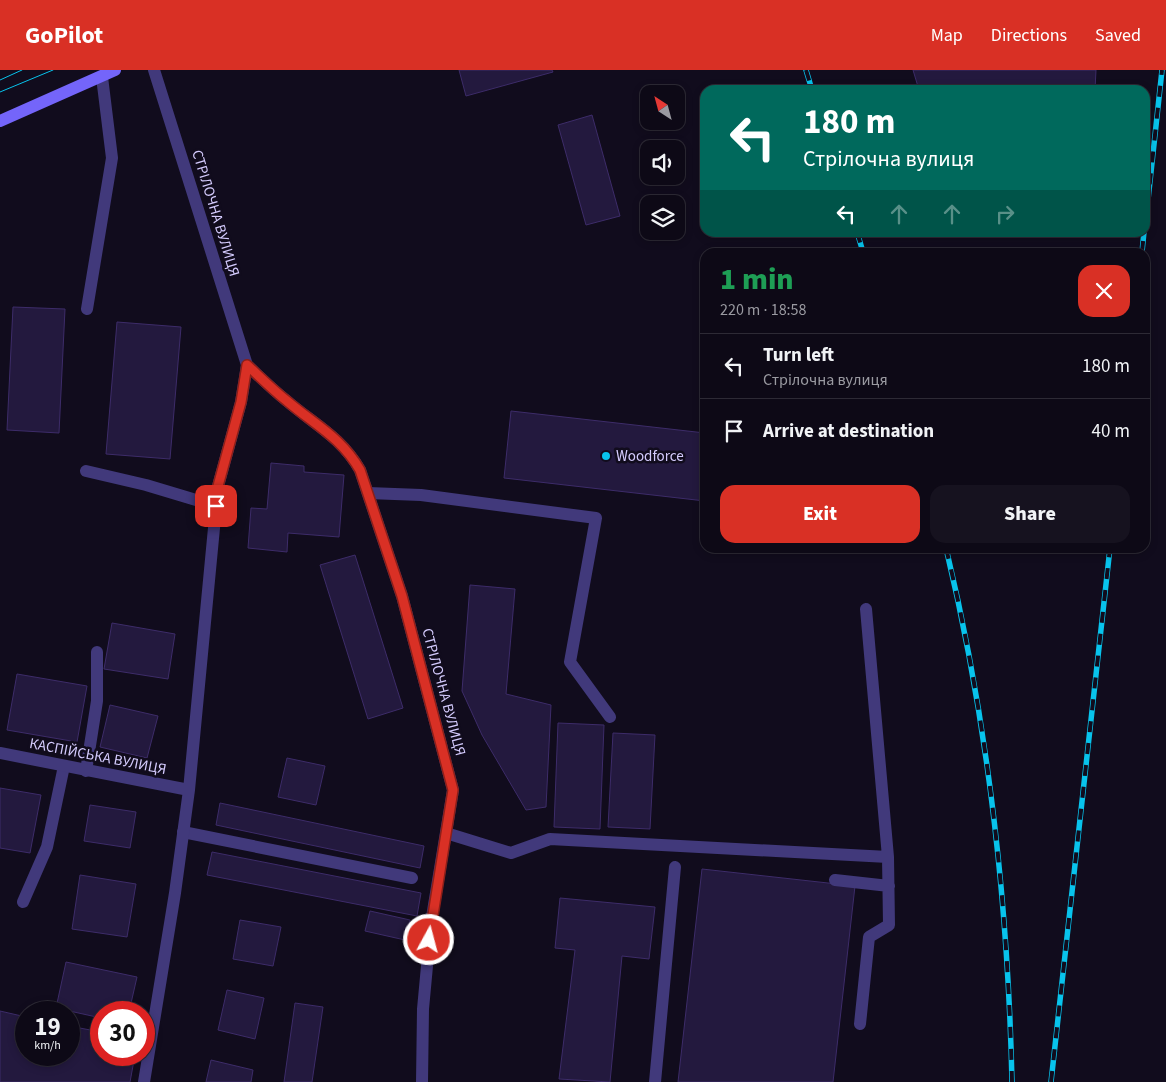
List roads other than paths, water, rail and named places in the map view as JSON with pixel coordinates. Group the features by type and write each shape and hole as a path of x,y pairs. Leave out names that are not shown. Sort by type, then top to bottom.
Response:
{"main road":[{"path":"0,121 115,70"}],"street":[{"name":"СТРІЛОЧНА ВУЛИЦЯ","path":"144,1082 184,832 218,486 241,402 247,365 154,70"},
{"path":"87,309 112,158 102,76"},
{"name":"СТРІЛОЧНА ВУЛИЦЯ","path":"247,365 288,402 336,438 346,448 360,470 402,596 453,790 429,942 423,1009 422,1082"},
{"path":"86,472 146,485 216,506"},
{"path":"368,493 421,495 596,518 570,662 610,718"},
{"path":"860,1024 869,936 889,925 888,857 866,609"},
{"path":"86,770 97,701 97,652"},
{"name":"КАСПІЙСЬКА ВУЛИЦЯ","path":"0,754 189,790"},
{"path":"23,902 46,846 64,766"},
{"path":"184,832 412,878"},
{"path":"446,833 511,853 550,839 888,857"},
{"path":"655,1082 675,867"},
{"path":"836,880 889,886"}],"tram line":[{"path":"0,80 22,70"},
{"path":"0,92 53,70"}],"railway":[{"path":"806,70 810,85"},
{"path":"1150,182 1162,70"},
{"path":"858,237 862,248"},
{"path":"1142,248 1144,237"},
{"path":"947,553 973,680 993,813 1006,947 1012,1082"},
{"path":"1051,1082 1109,553"}],"place":[{"name":"Woodforce","path":"606,456"}]}
